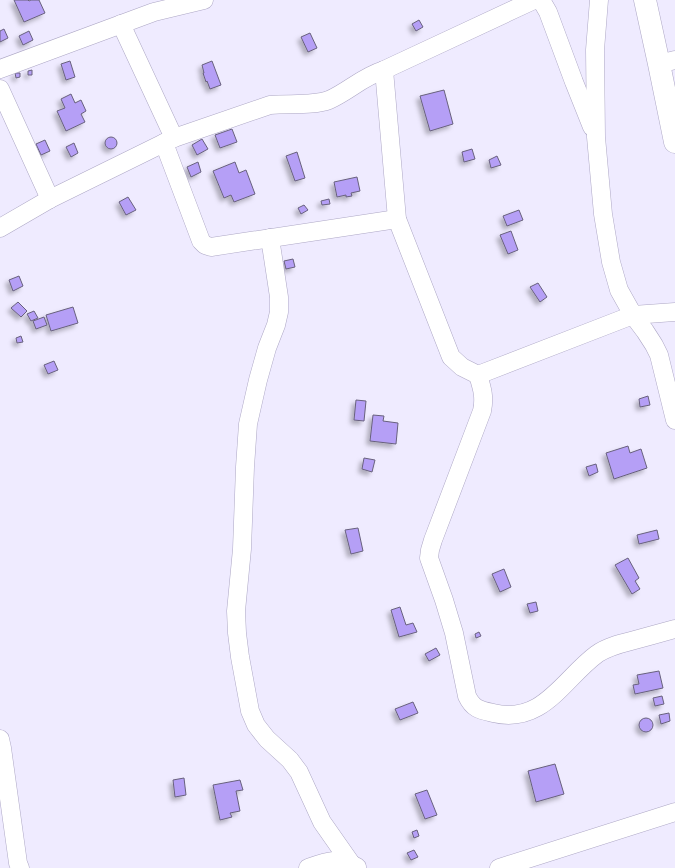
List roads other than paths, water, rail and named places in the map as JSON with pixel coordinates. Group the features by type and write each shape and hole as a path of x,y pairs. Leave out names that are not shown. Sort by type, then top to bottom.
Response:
{"main road":[{"path":"645,0 667,62 675,142"}],"street":[{"path":"0,69 154,12 204,0"},
{"path":"0,228 50,199 169,140 270,105 311,103 327,100 343,93 373,74 534,0"},
{"path":"541,0 548,12 596,137"},
{"path":"599,0 595,50 596,137 603,214 611,262 618,290 659,355 675,420"},
{"path":"121,24 169,140 201,241 205,245 211,247 397,219"},
{"path":"384,70 397,219 451,357 462,367 478,375 484,396 482,410 430,550 430,558 454,633 467,696 470,703 478,709 500,715 517,714 530,711 546,702 597,654 610,647 675,628"},
{"path":"0,89 50,199"},
{"path":"270,238 279,297 279,312 258,380 248,424 242,549 236,611 240,657 250,711 256,725 267,739 290,760 299,772 322,822 355,865"},
{"path":"478,375 633,314 675,312"},
{"path":"0,739 22,866"},
{"path":"503,868 675,812"},
{"path":"308,868 323,862 337,860 355,865"}]}
